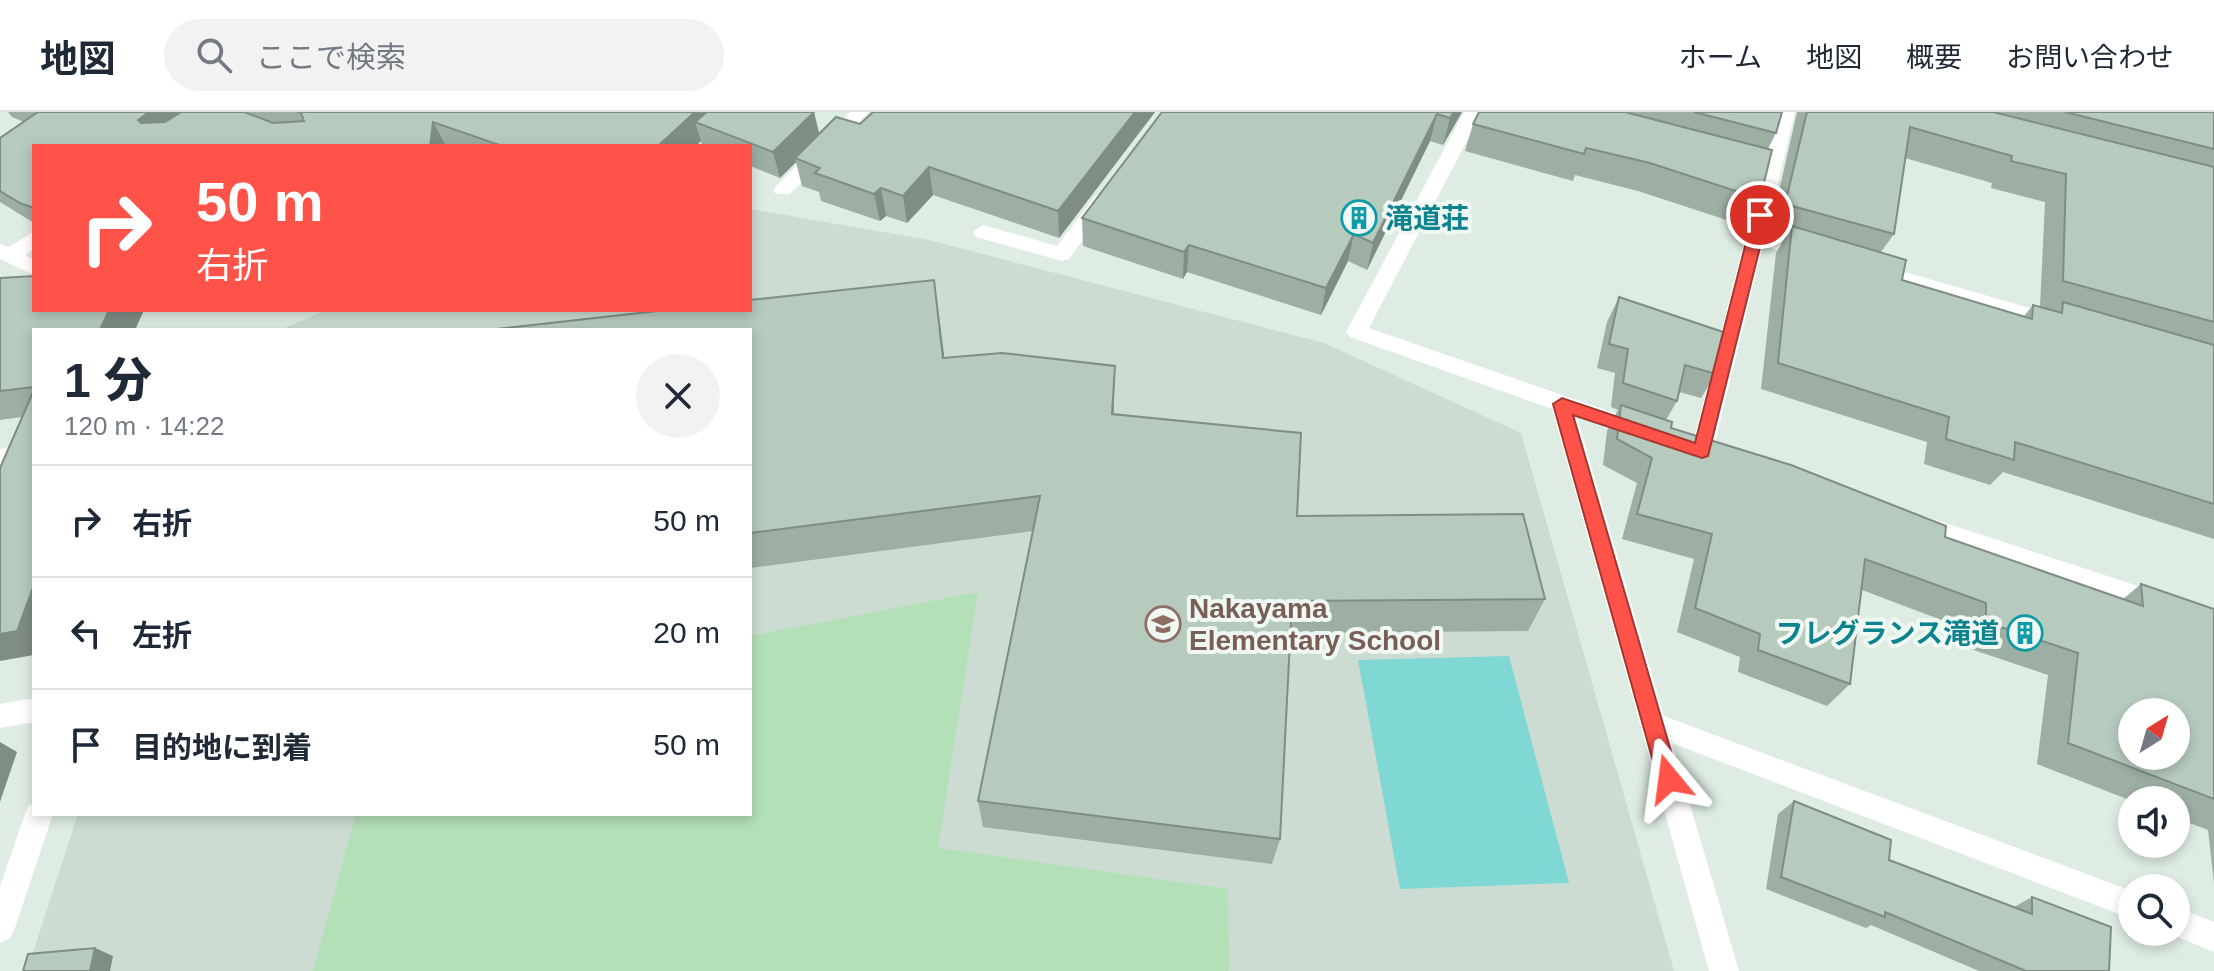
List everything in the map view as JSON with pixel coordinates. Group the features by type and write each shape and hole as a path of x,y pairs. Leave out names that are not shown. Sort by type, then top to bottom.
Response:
{"street":[{"path":"830,112 856,116"},
{"path":"1473,112 1357,332 1709,454 1755,237 1764,170 1786,112"},
{"path":"783,190 856,116"},
{"path":"983,232 1062,254 1115,183"},
{"path":"1755,237 2076,329"},
{"path":"4,254 32,240"},
{"path":"4,254 32,267"},
{"path":"1562,404 1724,971"},
{"path":"0,458 32,452"},
{"path":"1898,517 2214,622"},
{"path":"0,716 32,710"},
{"path":"1653,724 2118,900"},
{"path":"0,928 38,816"},
{"path":"2190,928 2214,937"}],"shaded area":[{"name":"Nakayama Elementary School","path":"752,209 929,240 1324,343 1521,433 1674,971 27,971 77,816 752,816 752,328 285,328 322,312 752,312"}],"green space":[{"path":"978,592 938,848 1228,889 1229,971 313,971 355,816 752,816 752,636"}],"water":[{"path":"1509,656 1569,883 1400,889 1358,660"}],"building":[{"path":"38,112 149,112 138,120 141,123 165,122 181,112 244,112 273,123 304,121 301,113 297,112 695,112 660,144 496,144 433,122 430,144 32,144 32,207 0,191 0,138"},
{"path":"707,112 814,112 773,152 695,122"},
{"path":"873,112 1135,112 1058,211 929,167 903,196 881,188 874,194 815,173 820,168 795,158 836,117 860,124"},
{"path":"1162,112 1454,112 1450,118 1437,114 1373,243 1354,234 1326,288 1189,245 1184,252 1082,218"},
{"path":"1479,112 1625,112 1772,150 1760,199 1650,163 1586,148 1584,154 1473,124"},
{"path":"1694,112 1782,112 1776,133"},
{"path":"1807,112 1993,112 2214,167 2214,322 2063,281 2066,174 2011,161 2012,156 1910,127 1894,234 1785,204"},
{"path":"2065,112 2214,112 2214,149"},
{"path":"1792,226 1906,260 1902,280 2032,319 2033,305 2062,313 2063,302 2214,345 2214,504 2015,442 2014,460 1946,439 1949,417 1778,363"},
{"path":"32,276 32,312 108,312 101,328 32,328 32,387 0,391 0,278"},
{"path":"934,280 943,358 1002,353 1115,366 1112,414 1301,433 1297,516 1523,514 1545,599 1292,601 1280,839 978,801 1040,496 752,533 752,328 506,328 648,312 752,312 752,300"},
{"path":"1619,297 1726,333 1716,374 1685,365 1677,401 1623,383 1628,349 1609,344"},
{"path":"32,395 32,590 17,631 0,634 0,468"},
{"path":"1621,405 1672,422 1671,428 1791,465 1946,526 1945,537 2143,606 2141,584 2214,609 2214,799 2190,790 2190,786 2180,786 2138,770 2190,770 2190,698 2118,698 2118,762 2068,743 2078,653 1986,622 1986,603 1865,559 1850,684 1758,650 1760,634 1695,608 1712,534 1637,514 1652,458 1617,439"},
{"path":"1794,801 1891,840 1889,860 2032,914 2032,897 2111,927 2109,971 2026,971 1885,912 1885,917 1781,877"},
{"path":"95,948 90,971 23,971 28,954"}],"place":[{"name":"滝道荘","path":"1359,218"},
{"name":"Nakayama Elementary School","path":"1163,624"},
{"name":"フレグランス滝道","path":"2025,633"}],"route":[{"path":"1669,779 1562,404 1702,451 1760,215"}]}
